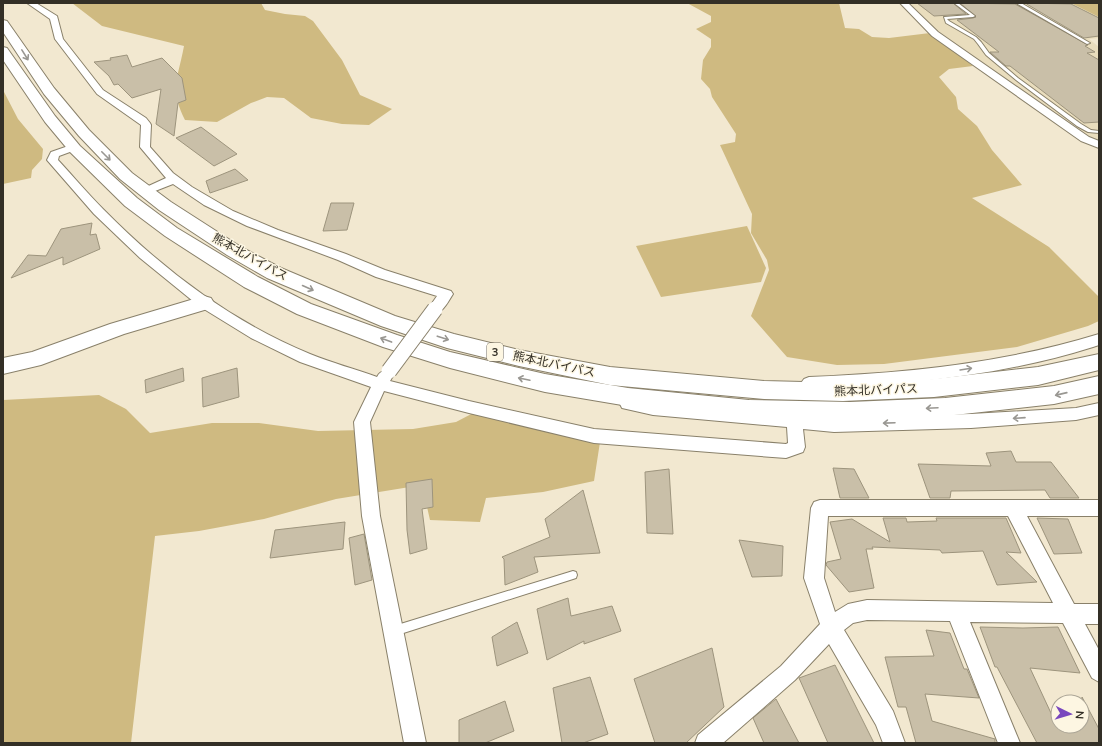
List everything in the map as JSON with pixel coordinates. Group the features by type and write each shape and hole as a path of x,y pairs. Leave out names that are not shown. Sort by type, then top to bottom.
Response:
{"highway":[{"name":"熊本北バイパス","path":"3,23 49,90 84,133 126,176 146,191 234,251 274,273 388,321 454,342 519,358 610,376 662,382 764,390 827,391 934,388 1038,376 1099,362"},
{"name":"熊本北バイパス","path":"3,51 50,119 74,147 97,171 131,202 171,232 251,282 297,306 397,344 450,360 545,384 628,397 749,409 850,411 953,406 1054,396 1099,385"}],"street":[{"path":"31,3 54,18 59,39 100,92 142,120 146,125 145,147 167,174 192,192 222,210 354,263 406,282 446,294 385,378 362,422 370,516 415,743"},
{"path":"904,3 935,34 1085,140 1099,145"},
{"path":"74,147 54,154 52,160 98,211 144,254 204,303 256,334 305,358 385,378 469,408 594,436 786,451 797,447 794,422"},
{"path":"146,191 174,179"},
{"path":"3,366 34,359 117,329 204,303"},
{"path":"662,382 780,384 854,382 948,372 1024,360 1099,339"},
{"path":"545,384 596,398 653,409 834,425 971,421 1076,414 1099,409"},
{"path":"894,743 885,719 831,626 821,602 814,578 820,508 1099,508"},
{"path":"1013,508 1099,671"},
{"path":"706,743 788,673 831,626 848,614 867,610 1099,614"},
{"path":"957,612 1009,743"}],"lane":[{"path":"956,3 973,16 945,18 947,22 975,38 987,54 1017,79 1079,125 1090,131 1099,132"},
{"path":"1018,3 1088,43"},
{"path":"1066,126 1079,125"},
{"path":"393,632 573,575"}],"shaded area":[{"path":"72,3 261,3 265,10 305,16 313,21 342,60 360,95 392,109 369,125 342,124 311,118 284,98 267,97 251,103 217,122 185,120 177,100 176,91 177,75 184,46 102,26"},
{"path":"687,3 839,3 845,28 859,29 872,37 889,38 930,33 973,66 949,69 939,77 956,97 958,109 977,126 992,150 1022,185 972,198 1049,247 1099,297 1099,321 1088,326 1017,347 884,364 837,365 787,357 751,316 769,270 767,260 751,233 752,214 720,145 735,142 736,134 712,97 710,89 701,79 703,60 711,47 711,39 696,29 711,22 711,16"},
{"path":"907,3 1099,3 1099,38 1089,39 1099,47 1099,141 1082,133 938,34"},
{"path":"1071,3 1099,3 1099,17"},
{"path":"3,90 18,119 43,149 42,159 32,170 31,178 3,184"},
{"path":"747,226 766,268 761,282 661,297 636,246"},
{"path":"99,395 126,409 150,433 212,423 259,423 318,431 413,429 456,422 479,410 600,442 594,481 543,492 486,498 480,522 430,520 422,485 336,499 264,519 199,531 155,536 131,743 3,743 3,400"}],"building":[{"path":"917,3 953,3 966,14 934,16"},
{"path":"960,3 1015,4 1088,45 1085,46 1095,52 1087,53 1099,60 1099,122 1084,123 1010,66 1006,66 990,52 999,52 957,20 976,17"},
{"path":"1025,3 1071,4 1099,18 1099,36 1084,38"},
{"path":"127,55 132,67 162,58 182,78 186,100 178,103 174,136 156,124 161,89 132,98 118,84 114,85 109,76 94,62 111,60 110,58"},
{"path":"201,127 237,154 214,166 176,138"},
{"path":"235,169 248,180 210,193 206,181"},
{"path":"331,203 354,203 347,230 323,231"},
{"path":"92,223 90,235 96,234 100,249 63,265 63,257 11,278 28,255 46,256 61,229"},
{"path":"183,368 184,381 146,393 145,380"},
{"path":"237,368 239,397 203,407 202,378"},
{"path":"1011,451 1016,462 1051,462 1079,498 1050,498 1045,490 951,491 950,498 930,498 918,464 991,466 986,453"},
{"path":"833,468 854,469 869,498 840,498"},
{"path":"669,469 673,534 647,533 645,472"},
{"path":"432,479 433,507 422,509 427,549 410,554 407,530 406,483"},
{"path":"583,490 600,553 534,557 538,572 505,585 504,559 502,557 550,537 545,519"},
{"path":"883,518 906,518 907,522 937,521 936,518 1006,518 1021,553 1006,552 1037,582 997,585 983,551 942,553 940,550 872,547 873,549 866,549 874,588 849,592 826,565 827,562 841,559 830,522 852,519 890,542"},
{"path":"1037,518 1068,519 1082,553 1054,554"},
{"path":"345,522 343,549 270,558 275,530"},
{"path":"364,534 372,580 355,585 349,538"},
{"path":"739,540 783,546 782,576 752,577"},
{"path":"568,598 571,616 612,606 621,631 584,644 584,641 547,660 537,609"},
{"path":"517,622 528,653 497,666 492,637"},
{"path":"980,627 1058,627 1080,673 1030,668 1050,711 1050,734 1090,734 1090,712 1099,729 1099,743 1037,743 997,667 995,667"},
{"path":"926,630 950,633 964,669 967,669 979,698 925,694 932,721 995,739 995,743 916,743 906,707 898,707 885,657 934,656"},
{"path":"712,648 724,707 686,743 655,743 634,679"},
{"path":"835,665 874,743 828,743 799,678"},
{"path":"590,677 608,734 583,743 562,743 553,688"},
{"path":"776,699 799,743 764,743 753,718"},
{"path":"505,701 514,731 485,743 459,743 459,720"}]}
